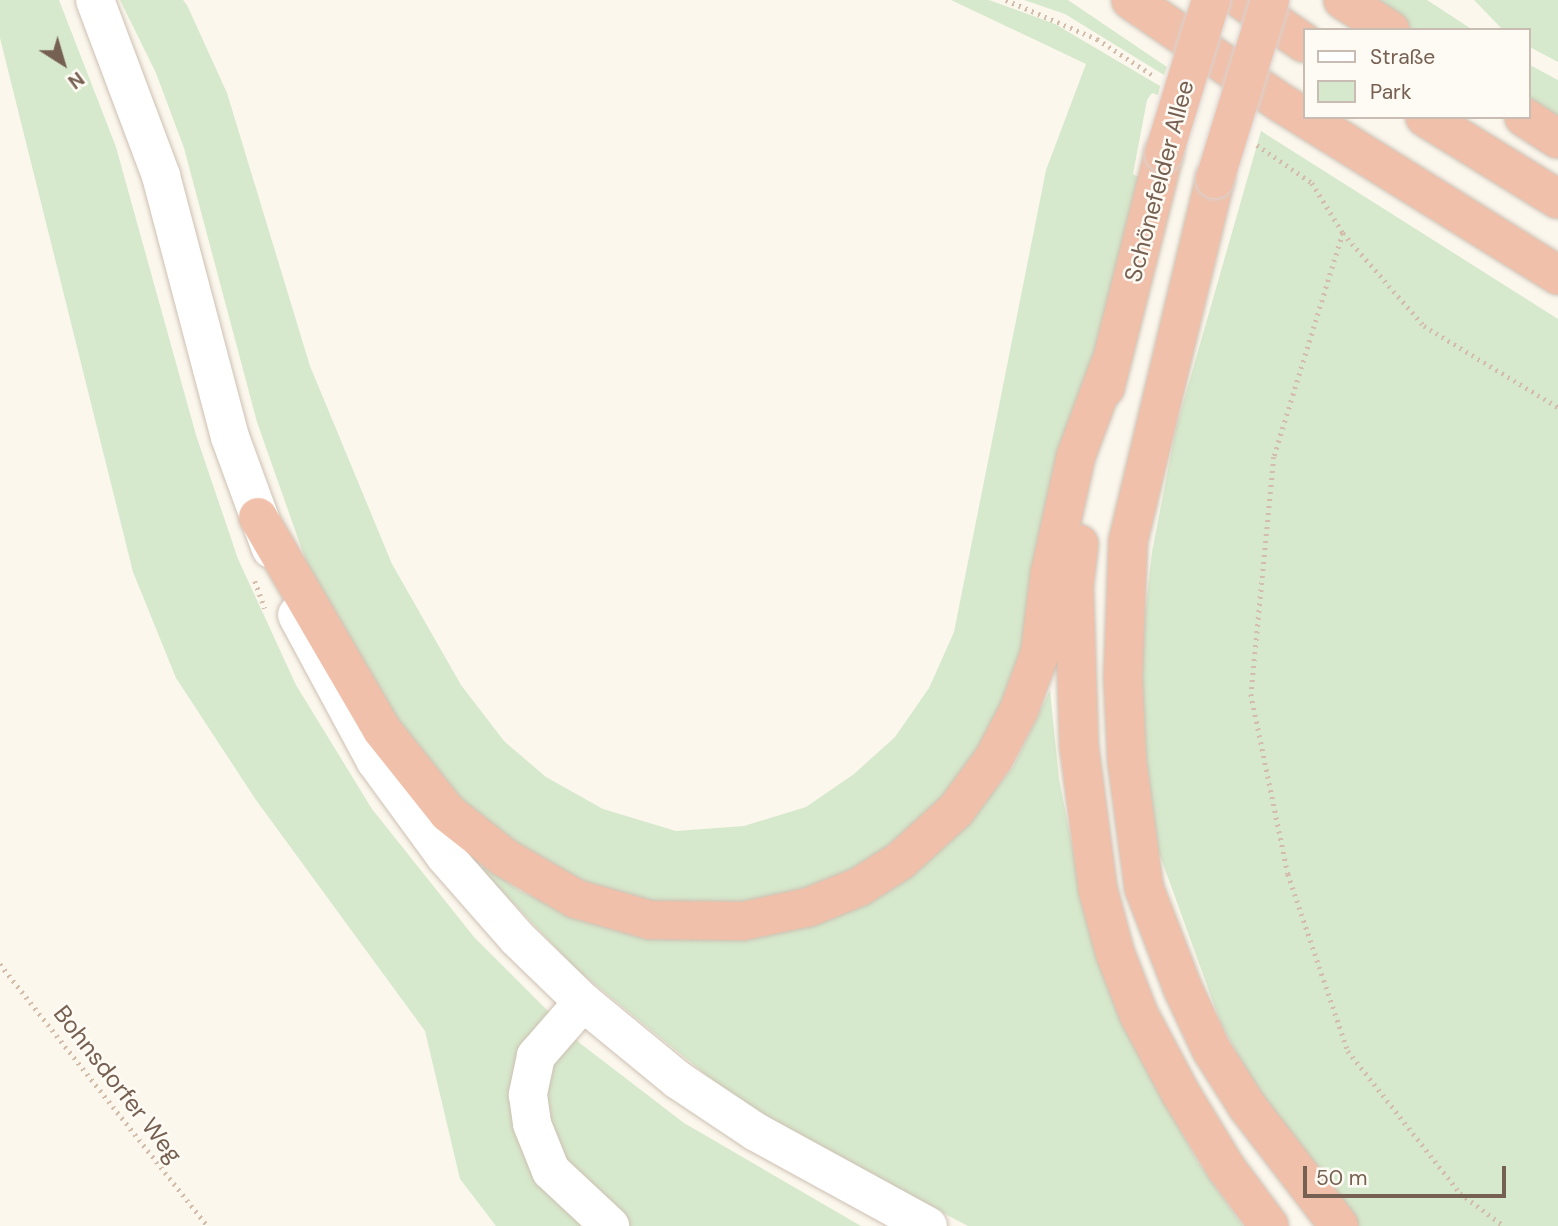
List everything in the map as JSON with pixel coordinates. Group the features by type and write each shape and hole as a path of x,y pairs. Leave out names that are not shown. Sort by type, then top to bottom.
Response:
{"highway":[{"path":"1131,0 1302,116"},
{"name":"Schönefelder Allee","path":"1110,363 1164,153 1211,0"},
{"path":"1242,0 1302,42"},
{"path":"1270,0 1214,179 1128,541 1123,677 1127,761 1144,888 1183,989 1211,1049 1247,1106 1339,1226"},
{"path":"1343,0 1387,28"},
{"path":"1307,119 1558,275"},
{"path":"1428,119 1558,199"},
{"path":"1527,119 1558,139"},
{"path":"258,517 382,730 448,813 505,858 576,899 650,919 743,921 808,907 859,887 900,861 956,810 994,758 1019,710 1040,653 1050,573 1076,456 1110,363"},
{"path":"1110,363 1087,475 1074,586 1079,746 1098,890 1139,1015 1220,1158 1269,1226"}],"street":[{"path":"95,0 161,176 230,437 258,517 301,625 375,760 473,890 583,1002 678,1080 756,1132 928,1226"},
{"path":"583,1002 536,1056 528,1095 531,1124 551,1171 610,1226"}],"path":[{"path":"1504,1226 1460,1193 1348,1051 1288,874 1251,694 1273,457 1343,233 1424,326 1558,407"},
{"name":"Bohnsdorfer Weg","path":"0,964 208,1226"}],"green space":[{"path":"0,0 59,0 116,147 196,435 238,559 296,685 372,809 474,937 581,1044 684,1123 861,1226 496,1226 460,1179 425,1031 256,800 176,678 133,572 0,38"},
{"path":"120,0 183,0 187,5 227,93 310,366 392,564 461,685 504,741 546,777 603,809 676,831 744,826 806,807 854,774 895,737 929,688 954,632 1046,170 1086,64 951,0 989,0 1055,24 1160,86 1158,95 1152,93 1147,100 1133,174 1140,178 1068,460 1040,617 965,783 867,863 819,886 750,904 673,905 621,897 578,884 475,820 406,742 307,564 257,422 184,148 156,73"},
{"path":"1024,0 1068,0 1167,67 1164,75 1065,14"},
{"path":"1361,0 1427,0 1470,28 1404,28"},
{"path":"1474,0 1558,0 1558,62 1530,47 1530,28 1501,28"},
{"path":"1530,65 1558,80 1558,126 1530,109"},
{"path":"1261,131 1558,319 1558,1226 1357,1226 1267,1108 1221,1024 1158,850 1144,742 1141,650 1152,552 1176,428"},
{"path":"1050,690 1059,779 1083,900 1140,1057 1198,1162 1243,1226 968,1226 816,1147 727,1092 576,969 481,869 485,866 520,891 567,910 695,936 962,830 1013,767"}]}
